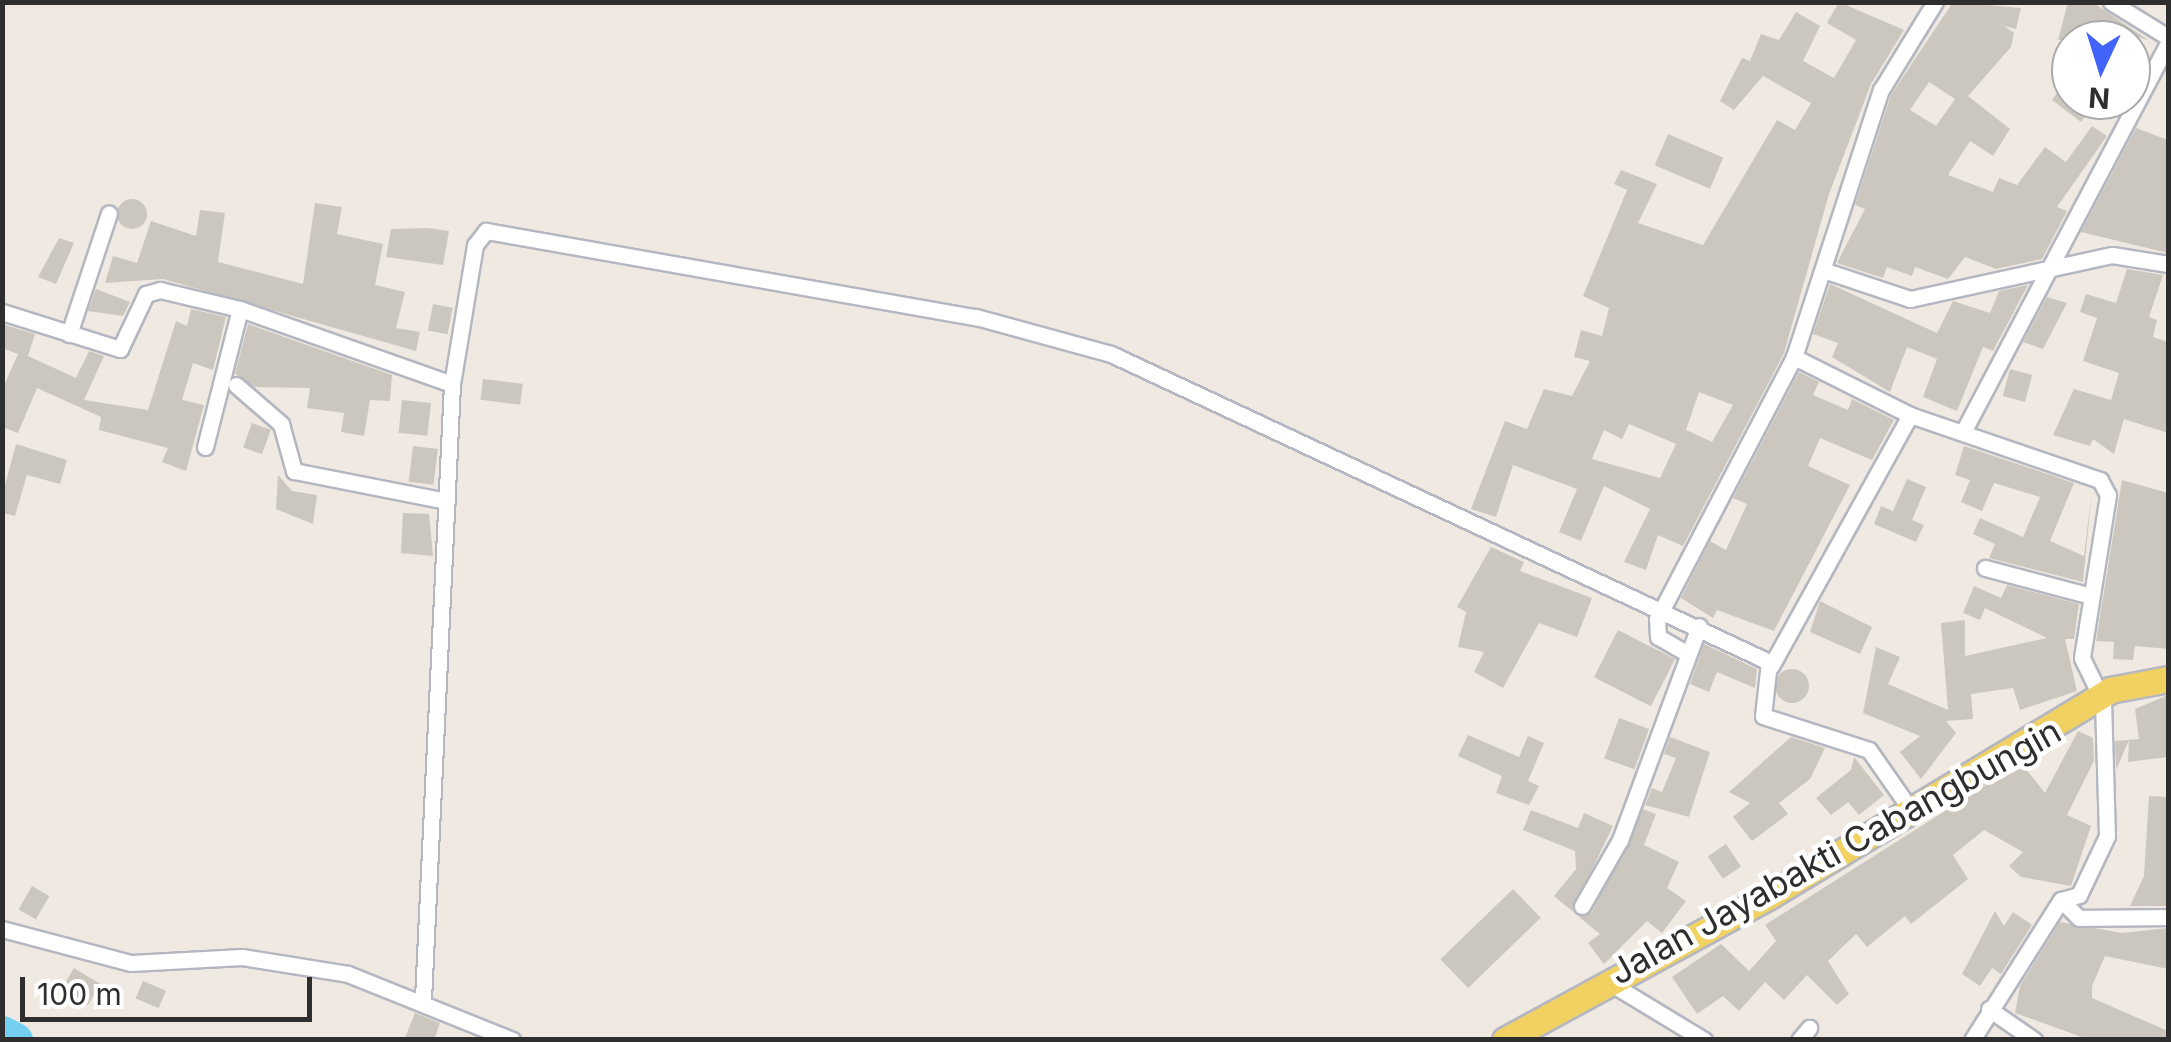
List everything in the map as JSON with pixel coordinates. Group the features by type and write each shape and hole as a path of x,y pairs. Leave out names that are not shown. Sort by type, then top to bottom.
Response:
{"main road":[{"name":"Jalan Jayabakti Cabangbungin","path":"1506,1040 1605,980 1769,896 1908,806 2134,682 2168,680"}],"street":[{"path":"1688,654 1655,633 1794,357 1826,271 1881,90 1935,2"},
{"path":"1962,432 2168,41 2111,2"},
{"path":"69,334 108,213"},
{"path":"423,999 452,384 474,246 486,231 976,317 1111,354 1665,609 1771,666"},
{"path":"1826,271 1910,299 2112,256 2168,264"},
{"path":"2,312 120,349 153,290 240,308 452,384"},
{"path":"205,448 240,308"},
{"path":"1794,357 1910,415 2100,480 2108,495 2082,658 2103,700 2107,836 2079,894 2061,900 1972,1040"},
{"path":"236,385 282,424 294,471 446,501"},
{"path":"1908,806 1869,750 1763,716 1771,666 1910,415"},
{"path":"1985,568 2091,596"},
{"path":"1582,906 1620,840 1699,626"},
{"path":"2061,900 2079,918 2168,918"},
{"path":"2,929 131,963 288,962 423,999 512,1040"},
{"path":"1605,980 1704,1040"},
{"path":"1989,1009 2034,1040"}],"building":[{"path":"1839,2 1904,30 1871,84 1829,194 1784,353 1683,546 1658,535 1646,570 1624,562 1650,509 1604,486 1581,541 1559,532 1577,489 1513,465 1496,517 1471,509 1505,421 1527,429 1544,389 1572,396 1590,361 1574,357 1581,330 1602,336 1609,308 1583,296 1627,190 1614,184 1621,170 1657,184 1638,223 1703,245 1777,120 1795,130 1811,103 1763,76 1734,110 1720,101 1742,58 1750,61 1761,34 1779,40 1796,12 1820,26 1803,61 1834,78 1856,40 1827,23","holes":["1699,392 1733,405 1712,442 1686,430","1629,424 1676,444 1660,478 1592,459 1604,430 1622,439"]},
{"path":"1953,2 2021,8 2016,29 2004,26 2014,33 2011,47 1968,96 2010,129 1993,156 1970,141 1948,175 1993,192 1999,178 2017,185 2045,147 2066,162 2092,126 2107,136 2057,207 2067,211 2042,259 1996,269 1965,257 1948,279 1915,267 1912,276 1887,267 1883,278 1837,263 1865,209 1855,205 1891,95","holes":["1929,82 1955,99 1936,126 1910,110"]},
{"path":"2068,2 2092,2 2119,20 2063,20"},
{"path":"2136,128 2168,140 2168,253 2081,232"},
{"path":"1668,134 1723,157 1710,189 1655,165"},
{"path":"132,199 143,203 147,214 143,225 132,229 121,225 117,214 121,203"},
{"path":"315,203 342,207 337,234 383,244 375,285 405,292 396,328 420,332 416,351 163,279 105,283 113,256 137,263 151,221 196,236 200,210 225,213 218,262 303,284"},
{"path":"391,229 449,231 443,265 386,257"},
{"path":"59,238 74,243 56,284 38,277"},
{"path":"2127,269 2163,275 2149,317 2157,320 2153,337 2168,342 2168,433 2124,419 2114,454 2093,439 2090,446 2053,435 2074,389 2111,400 2119,373 2083,361 2097,318 2080,312 2086,294 2116,303"},
{"path":"1830,284 1937,333 1953,301 1990,313 1999,291 2028,285 1993,351 1983,347 1957,411 1923,397 1937,359 1907,347 1890,392 1832,357 1838,343 1813,334"},
{"path":"96,289 130,302 123,316 88,311"},
{"path":"2047,297 2067,303 2043,349 2023,342"},
{"path":"433,304 453,308 447,334 428,331"},
{"path":"191,309 226,317 213,370 193,363 182,400 204,405 186,471 162,462 168,448 99,430 101,417 37,388 18,433 2,427 2,390 18,354 2,348 5,325 35,334 28,356 76,378 89,351 104,356 84,400 148,410 176,321 187,326"},
{"path":"248,324 392,375 390,401 370,400 364,436 341,432 344,413 307,408 310,388 255,387 235,374"},
{"path":"2010,369 2032,375 2025,402 2003,396"},
{"path":"1799,372 1819,382 1813,395 1848,410 1852,399 1894,420 1872,460 1820,438 1808,466 1850,485 1774,631 1717,610 1713,618 1681,598 1710,541 1726,550 1747,504 1733,498"},
{"path":"483,379 523,384 520,405 480,400"},
{"path":"402,400 431,403 427,436 399,433"},
{"path":"252,423 271,430 262,454 243,447"},
{"path":"16,444 67,460 60,484 27,475 15,516 2,513 2,496"},
{"path":"413,446 438,449 433,485 409,482"},
{"path":"1964,446 2074,483 2050,541 2084,556 2092,489 2083,582 1989,558 1995,544 1973,534 1980,518 2023,537 2040,497 1994,483 1982,511 1961,502 1970,480 1955,475"},
{"path":"278,475 292,491 317,495 313,524 276,509"},
{"path":"1907,479 1926,487 1912,520 1924,525 1916,542 1874,524 1881,506 1893,511"},
{"path":"2122,480 2168,493 2168,649 2135,646 2133,660 2113,659 2114,642 2096,641"},
{"path":"403,513 429,514 433,556 401,553"},
{"path":"1491,547 1524,562 1520,571 1592,598 1577,637 1539,623 1503,688 1474,672 1484,652 1458,647 1466,612 1457,607"},
{"path":"2007,585 2079,604 2074,639 2065,639 2077,691 2020,710 2013,688 1971,694 1973,719 1946,721 1956,733 1921,779 1900,752 1920,736 1863,713 1876,647 1900,657 1888,684 1948,710 1941,623 1965,620 1965,656 2047,638 1985,608 1980,620 1963,613 1974,586 2001,598"},
{"path":"1820,601 1872,627 1860,654 1810,632"},
{"path":"1618,630 1675,659 1651,706 1594,677"},
{"path":"1704,644 1757,669 1755,688 1717,672 1709,692 1690,684"},
{"path":"1792,669 1804,674 1809,686 1804,698 1792,703 1780,698 1775,686 1780,674"},
{"path":"2168,695 2167,757 2128,762 2129,740 2116,770 2115,741 2139,739 2135,709"},
{"path":"1619,718 1649,729 1634,769 1604,758"},
{"path":"2078,731 2093,738 2094,761 2067,815 2091,826 2071,886 2021,877 2009,866 2023,852 1984,830 1953,855 1968,879 1911,924 1905,916 1867,947 1856,934 1828,961 1849,994 1837,1005 1807,975 1784,1000 1765,982 1739,1011 1723,996 1697,1014 1672,977 1721,944 1749,971 1776,941 1765,925 2021,763 2045,793"},
{"path":"1468,735 1519,757 1528,736 1544,743 1528,781 1539,786 1529,805 1496,793 1502,776 1458,756"},
{"path":"1670,737 1710,752 1689,817 1645,805 1652,788 1662,792 1676,758 1664,754"},
{"path":"1791,737 1825,748 1810,779 1779,803 1788,814 1752,841 1733,817 1750,803 1729,792"},
{"path":"1854,757 1884,795 1859,815 1848,802 1831,815 1816,798 1851,770"},
{"path":"2149,796 2168,797 2168,906 2130,906 2144,876"},
{"path":"1643,809 1656,814 1644,845 1679,862 1667,888 1686,901 1662,933 1647,921 1604,964 1588,943 1600,934 1579,917 1592,912"},
{"path":"1531,810 1578,828 1584,813 1613,826 1572,911 1554,896 1576,869 1575,851 1523,830"},
{"path":"1726,844 1741,866 1723,879 1708,856"},
{"path":"32,886 49,896 36,919 18,909"},
{"path":"1513,889 1541,918 1468,988 1440,959"},
{"path":"1995,911 2004,926 2013,912 2032,925 2001,974 1992,968 1980,986 1962,974"},
{"path":"2060,922 2122,933 2168,928 2168,969 2105,956 2092,986 2092,998 2168,1031 2168,1040 2090,1040 2015,1013 2020,986"},
{"path":"74,968 101,984 88,1005 61,989"},
{"path":"143,981 166,991 159,1008 136,998"},
{"path":"415,1013 440,1023 434,1040 404,1040"}],"waterway":[{"path":"2,1033 15,1040"}]}
